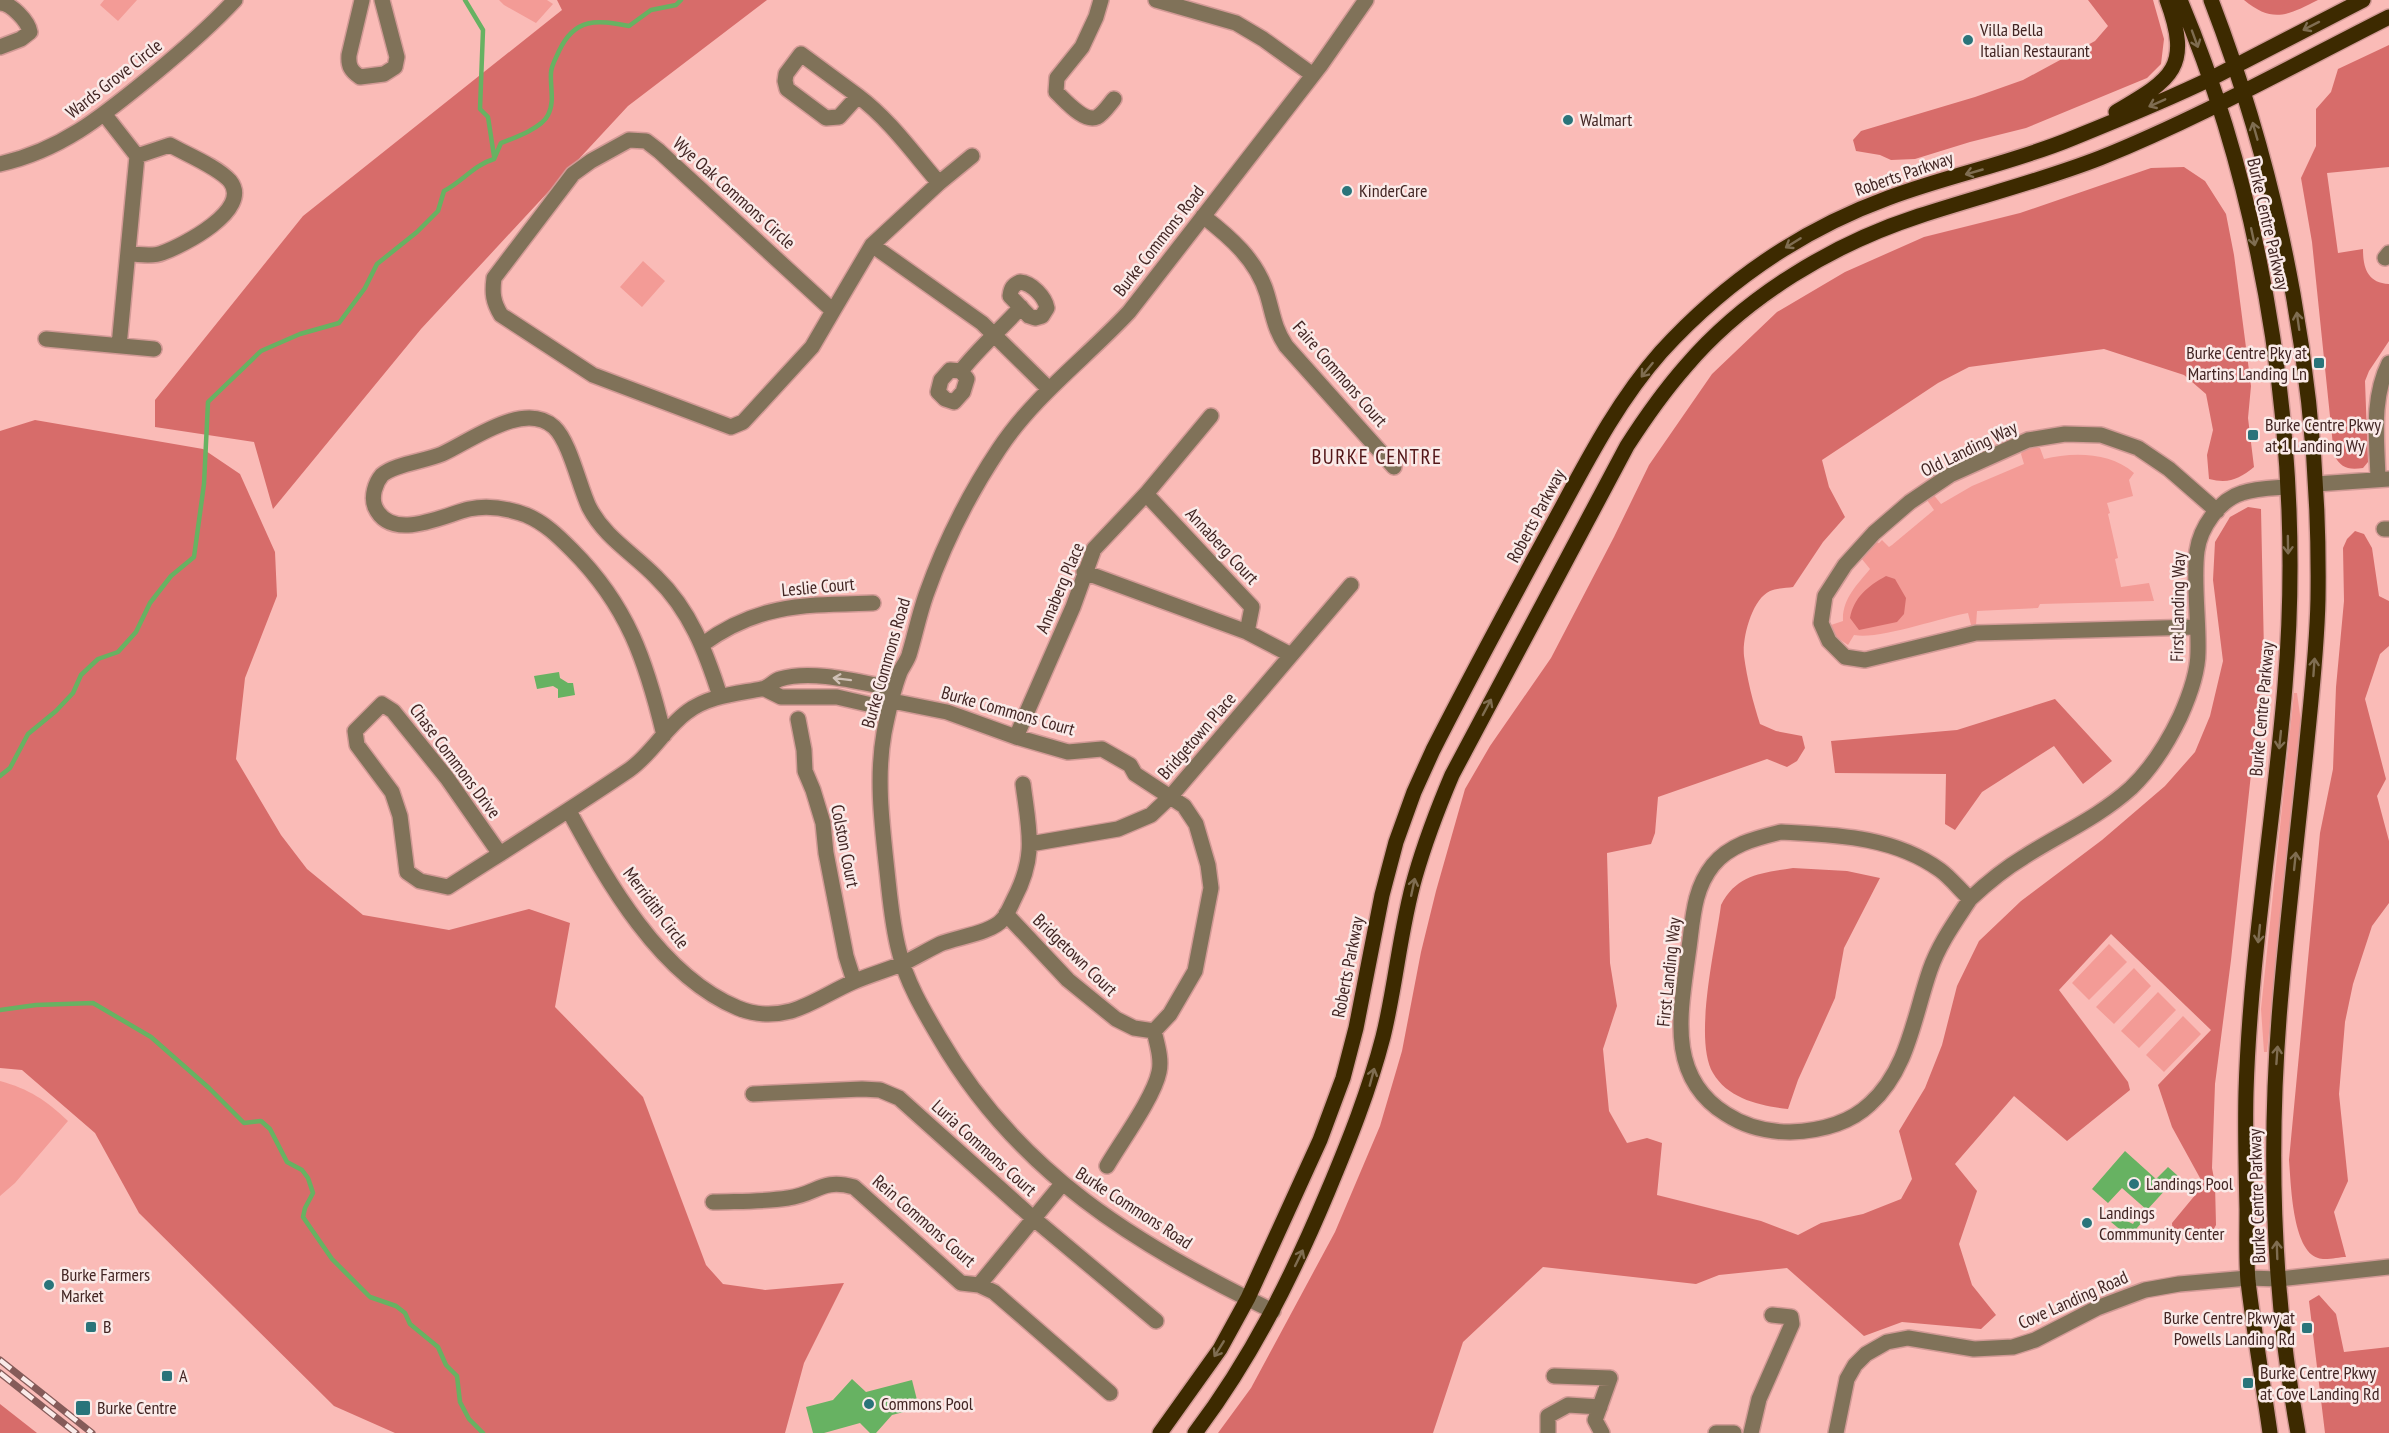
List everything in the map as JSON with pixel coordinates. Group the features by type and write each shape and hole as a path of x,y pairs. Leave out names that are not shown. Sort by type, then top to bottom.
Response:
{"main road":[{"path":"2070,140 2154,88 2172,71 2179,49 2178,33 2167,0"},
{"name":"Burke Centre Parkway","path":"2180,0 2210,79 2246,205 2262,278 2278,386 2287,487 2290,597 2285,684 2249,1031 2246,1093 2248,1278 2270,1433"},
{"name":"Burke Centre Parkway","path":"2211,0 2243,90 2269,181 2293,287 2307,388 2316,484 2318,598 2315,668 2282,985 2275,1078 2274,1133 2278,1279 2287,1364 2298,1433"},
{"name":"Roberts Parkway","path":"1160,1433 1220,1349 1248,1298 1320,1140 1343,1078 1356,1028 1382,895 1396,842 1414,792 1458,701 1602,435 1628,395 1677,336 1726,290 1760,264 1806,235 1837,219 1890,197 2070,140 2210,79 2363,0"},
{"path":"1195,1433 1216,1405 1273,1311 1307,1240 1350,1139 1369,1088 1383,1036 1414,879 1431,825 1452,775 1627,446 1652,409 1687,365 1729,323 1800,271 1850,244 1918,216 2041,180 2100,158 2169,128 2389,17"},
{"path":"2287,487 2316,484"}],"street":[{"name":"Wards Grove Circle","path":"0,164 17,160 63,142 105,115 197,38 236,0"},
{"path":"362,0 348,55 348,64 360,78 384,74 394,67 397,57 382,0"},
{"path":"1101,0 1082,47 1057,78 1055,87 1056,92 1084,116 1090,118 1098,116 1114,99"},
{"path":"1156,0 1236,23 1313,75"},
{"name":"Burke Commons Road","path":"1273,1311 1165,1254 1104,1215 1062,1184 993,1114 958,1071 922,1009 903,963 893,922 881,818 880,768 884,733 892,701 927,592 967,504 1000,447 1020,420 1049,389 1098,345 1128,312 1313,75 1366,0"},
{"path":"0,3 6,3 29,26 30,32 21,39 0,47"},
{"path":"858,96 839,117 826,118 787,89 784,81 786,74 801,54 858,96 887,121 939,183"},
{"path":"105,115 137,156 119,346"},
{"name":"Wye Oak Commons Circle","path":"833,311 659,151 646,141 629,140 591,160 573,174 494,278 492,292 494,303 501,315 593,375 731,427 743,422 812,347 872,245 972,156"},
{"path":"129,254 160,254 214,226 224,217 234,194 231,182 222,174 170,145 137,156"},
{"name":"Faire Commons Court","path":"1203,216 1233,239 1252,265 1266,291 1276,331 1286,346 1394,466"},
{"path":"872,245 996,334 1049,389"},
{"path":"961,371 979,348 996,334 1021,307"},
{"path":"46,339 153,349"},
{"path":"2316,484 2383,479 2376,405 2383,375 2389,363"},
{"name":"Annaberg Place","path":"1016,736 1069,617 1094,549 1146,494 1212,416"},
{"path":"664,735 639,648 627,621 585,563 552,530 525,515 492,507 468,509 424,524 400,525 390,522 375,507 373,498 382,476 389,471 441,454 496,426 519,419 534,418 547,422 556,429 563,440 589,507 604,530 656,576 673,595 702,644 720,696"},
{"name":"Old Landing Way","path":"2197,627 1976,633 1865,660 1845,657 1829,641 1821,623 1825,596 1845,565 1874,533 1910,501 1950,475 2028,440 2065,434 2101,435 2138,448 2169,469 2217,511"},
{"name":"First Landing Way","path":"1970,899 1941,871 1893,846 1856,837 1781,832 1745,841 1714,863 1697,891 1680,1015 1682,1050 1692,1082 1713,1106 1741,1124 1771,1132 1804,1131 1841,1123 1870,1105 1895,1074 1908,1044 1930,970 1942,942 1970,899 1997,875 2025,856 2076,828 2131,788 2159,755 2180,717 2195,679 2198,654 2197,551 2203,530 2229,499 2242,492 2287,487"},
{"name":"Annaberg Court","path":"1146,494 1252,608 1247,632"},
{"path":"1084,572 1247,632 1291,656"},
{"name":"Bridgetown Place","path":"1030,844 1118,829 1151,815 1171,796 1351,585"},
{"name":"Leslie Court","path":"702,644 723,629 755,615 795,605 873,603"},
{"name":"Chase Commons Drive","path":"500,854 447,778 393,711 382,704 355,731 357,745 379,772 395,800 400,816 407,872 420,881 448,887 569,811 642,760 685,713 697,705 720,696 765,689 779,679 803,676 842,678 880,686 892,701"},
{"name":"Burke Commons Court","path":"892,701 947,712 1068,752 1102,749 1130,765 1135,774 1171,796"},
{"name":"Colston Court","path":"798,719 804,750 805,771 823,823 826,853 846,956 854,981"},
{"path":"903,963 941,944 984,930 1002,921 1028,866 1030,844 1023,784"},
{"path":"1107,1166 1155,1086 1160,1070 1154,1031 1170,1014 1195,971 1210,888 1208,865 1196,824 1184,806 1171,796"},
{"name":"Merridith Circle","path":"569,811 594,856 654,943 686,976 708,992 738,1008 764,1015 792,1011 854,981 903,963"},
{"name":"Bridgetown Court","path":"1006,914 1068,980 1116,1019 1134,1028 1154,1031"},
{"name":"Luria Commons Court","path":"753,1094 880,1090 899,1098 1033,1218 1156,1321"},
{"name":"Rein Commons Court","path":"713,1202 787,1198 809,1193 827,1183 854,1187 961,1283 979,1285 994,1292 1110,1393"},
{"path":"979,1285 1062,1184"},
{"name":"Cove Landing Road","path":"1836,1433 1847,1379 1855,1365 1866,1354 1887,1342 1908,1338 1974,1349 2013,1347 2035,1340 2097,1308 2145,1290 2179,1284 2248,1278 2278,1279 2389,1267"},
{"path":"1751,1433 1759,1399 1792,1324 1791,1317 1772,1315"},
{"path":"1554,1376 1610,1378 1595,1420 1602,1433"},
{"path":"1548,1433 1548,1416 1568,1405 1600,1407"},
{"path":"1716,1433 1734,1433"}],"shaded area":[{"path":"104,0 137,0 118,21 100,5"},
{"path":"499,0 547,0 553,4 536,23"},
{"path":"557,0 767,0 628,106 421,329 273,509 254,442 155,427 155,400 303,216 562,10"},
{"path":"2088,0 2153,0 2164,39 2161,64 2147,78 2026,128 1915,159 1891,160 1880,155 1856,151 1853,140 1861,131 1975,97 2023,80 2095,41 2108,26"},
{"path":"2244,0 2318,0 2289,13 2272,15 2254,8"},
{"path":"2389,45 2389,167 2327,173 2338,253 2363,249 2365,268 2368,273 2376,281 2389,284 2389,341 2365,381 2368,462 2363,468 2353,469 2339,463 2334,455 2312,242 2301,178 2316,146 2316,109 2331,92 2338,69"},
{"path":"2184,167 2205,181 2226,214 2234,255 2251,386 2248,418 2254,467 2233,479 2222,481 2209,479 2207,455 2213,430 2206,394 2184,375 2104,349 1969,367 1938,383 1822,460 1829,487 1845,517 1823,542 1793,587 1770,591 1758,602 1753,610 1744,648 1749,682 1760,724 1776,731 1802,736 1805,748 1797,761 1787,767 1767,759 1658,797 1655,833 1651,844 1607,853 1610,963 1617,1006 1603,1049 1609,1111 1627,1143 1647,1138 1662,1143 1657,1195 1761,1221 1798,1235 1821,1223 1863,1214 1901,1199 1912,1179 1899,1131 1925,1088 1942,1045 1957,986 1979,941 2021,901 2102,840 2165,786 2195,752 2210,716 2223,661 2213,580 2215,542 2230,517 2248,507 2261,509 2264,653 2231,960 2215,1084 2212,1168 2215,1184 2216,1225 2211,1234 2173,1237 2172,1223 2196,1194 2200,1178 2172,1127 2158,1085 2211,1030 2111,934 2059,990 2128,1082 2130,1090 2067,1141 2014,1096 1955,1164 1977,1191 1959,1244 1972,1285 1996,1315 1981,1329 1902,1322 1864,1336 1787,1268 1719,1275 1696,1284 1543,1267 1463,1342 1433,1433 1218,1433 1251,1388 1335,1232 1380,1126 1402,1051 1421,952 1436,891 1465,789 1490,746 1551,658 1649,465 1712,374 1777,312 1845,272 1924,237 2020,213 2151,168"},
{"path":"643,261 665,281 642,307 620,287"},
{"path":"35,420 203,449 240,474 275,552 277,596 245,678 236,759 281,835 307,869 363,915 449,930 529,909 570,923 555,1007 643,1097 706,1265 723,1284 765,1290 844,1283 804,1363 785,1433 395,1433 334,1406 139,1213 95,1133 22,1070 0,1068 0,431"},
{"path":"2040,448 2044,459 2067,455 2103,457 2134,473 2129,480 2133,496 2107,503 2118,558 2115,559 2121,587 2149,583 2154,601 2040,604 2038,608 1977,611 1976,625 1971,625 1968,613 1893,632 1865,636 1854,635 1848,645 1836,637 1831,625 1843,621 1848,599 1870,569 1861,558 1876,542 1879,543 1882,540 1889,547 1934,510 1927,500 1933,494 1941,504 1972,486 2024,464 2021,454 2023,450"},
{"path":"2355,531 2364,534 2372,548 2379,596 2389,601 2389,646 2380,654 2365,699 2386,779 2377,796 2389,841 2389,903 2372,926 2353,984 2345,1022 2339,1094 2348,1181 2334,1212 2346,1257 2324,1259 2309,1252 2298,1229 2292,1199 2289,1160 2320,833 2333,769 2336,687 2344,601 2343,548 2347,539"},
{"path":"1886,576 1895,579 1906,598 1904,614 1897,622 1859,630 1850,618 1858,598"},
{"path":"559,672 560,678 573,683 575,695 558,698 558,689 553,686 537,689 534,676"},
{"path":"2294,693 2297,693 2301,722 2267,1052 2264,1052 2261,1009"},
{"path":"2055,699 2112,761 2083,784 2054,746 1982,792 1955,830 1945,824 1946,774 1835,773 1831,741 1957,730"},
{"path":"1793,868 1847,871 1880,878 1844,948 1835,998 1798,1080 1788,1109 1746,1100 1719,1082 1707,1058 1705,1015 1721,905 1727,895 1743,881 1761,874"},
{"path":"2109,944 2127,962 2089,1000 2072,983"},
{"path":"2134,968 2151,986 2114,1024 2096,1007"},
{"path":"2158,992 2176,1010 2139,1048 2121,1031"},
{"path":"2183,1016 2201,1034 2164,1072 2146,1055"},
{"path":"0,1081 37,1096 68,1121 15,1183 0,1196"},
{"name":"Landings Pool","path":"2125,1151 2156,1179 2168,1167 2178,1176 2147,1210 2122,1188 2108,1203 2092,1189"},
{"path":"2127,1205 2133,1210 2129,1215 2126,1214 2125,1220 2133,1224 2138,1215 2144,1220 2129,1237 2111,1222"},
{"path":"2319,1295 2336,1314 2344,1352 2389,1347 2389,1433 2325,1433 2309,1301"},
{"name":"Commons Pool","path":"852,1379 866,1392 912,1380 919,1408 892,1415 876,1433 870,1433 860,1423 824,1433 813,1433 806,1407 833,1400"},
{"path":"0,1404 37,1433 0,1433"}],"waterway":[{"path":"465,0 483,30 480,109 488,117 494,156"},
{"path":"0,776 10,768 28,734 56,711 73,693 81,675 98,659 118,652 136,632 150,603 171,576 194,557 204,484 208,402 261,351 300,334 339,323 365,288 377,264 417,232 438,211 444,191 480,165 494,159 501,143 527,132 545,120 551,105 552,68 565,40 572,32 597,22 629,26 651,10 676,5 681,0"},
{"path":"0,1010 36,1005 93,1003 151,1037 209,1088 244,1123 261,1121 270,1129 287,1162 302,1170 308,1178 313,1193 303,1217 332,1259 370,1297 396,1306 405,1313 410,1324 438,1347 446,1365 457,1376 460,1402 469,1419 483,1433"}],"railway":[{"path":"0,1360 92,1433"},
{"path":"0,1373 76,1433"}],"place":[{"name":"Villa Bella Italian Restaurant","path":"1968,40"},
{"name":"Walmart","path":"1568,120"},
{"name":"KinderCare","path":"1347,191"},
{"name":"Burke Centre Pky at Martins Landing Ln","path":"2319,363"},
{"name":"Burke Centre Pkwy at 1 Landing Wy","path":"2253,435"},
{"name":"Landings Pool","path":"2134,1184"},
{"name":"Landings Commmunity Center","path":"2087,1223"},
{"name":"Burke Farmers Market","path":"49,1285"},
{"name":"B","path":"91,1327"},
{"name":"Burke Centre Pkwy at Powells Landing Rd","path":"2307,1328"},
{"name":"A","path":"167,1376"},
{"name":"Burke Centre Pkwy at Cove Landing Rd","path":"2248,1383"},
{"name":"Commons Pool","path":"869,1404"},
{"name":"Burke Centre","path":"83,1408"}],"district":[{"name":"BURKE CENTRE","path":"1377,457"}]}
